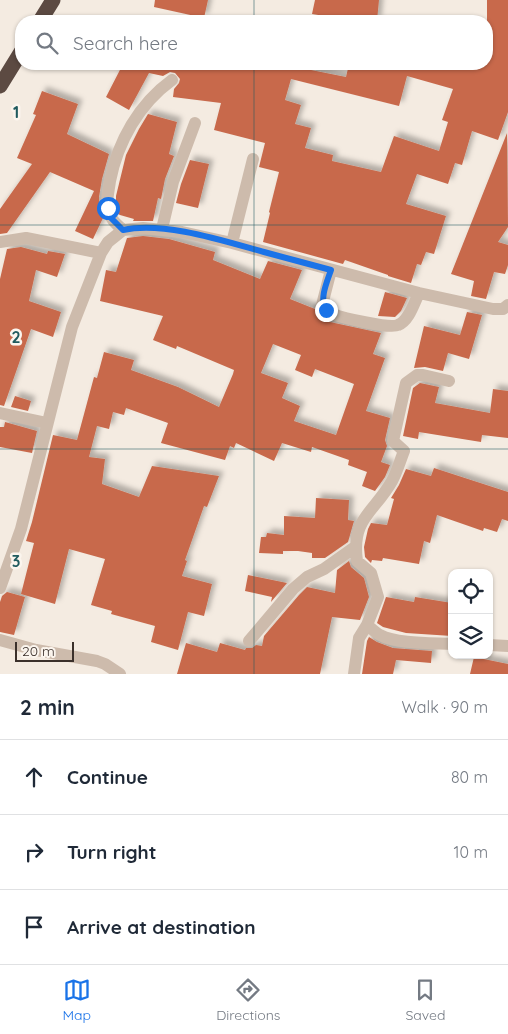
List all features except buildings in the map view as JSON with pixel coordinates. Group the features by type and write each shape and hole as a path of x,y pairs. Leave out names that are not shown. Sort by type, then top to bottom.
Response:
{"highway":[{"path":"44,15 53,0"},
{"path":"0,86 15,62"}],"street":[{"path":"123,230 111,218 107,203 112,171 120,147 135,119 158,91 172,80"},
{"path":"162,229 173,182 195,122"},
{"path":"232,243 253,159"},
{"path":"0,588 21,529 72,327 101,253 108,242 123,230 143,228 182,232 232,243 419,293 493,309 506,310"},
{"path":"0,242 26,238 101,253"},
{"path":"331,270 322,305 333,314 391,327 396,326 401,324 406,318 419,293"},
{"path":"354,674 359,638 368,626 378,597 371,574 357,561 355,547 363,517 392,480 404,451 393,441 406,383 417,376 423,375 450,381"},
{"path":"0,413 47,423"},
{"path":"249,641 293,589 307,577 324,569 355,547"},
{"path":"368,626 381,636 392,639 408,642 448,644"},
{"path":"0,640 36,650 88,658 105,664 120,674"},
{"path":"493,645 508,646"}],"route":[{"path":"108,208 111,218 123,230 143,228 182,232 232,243 331,270 322,305 326,310"}]}
